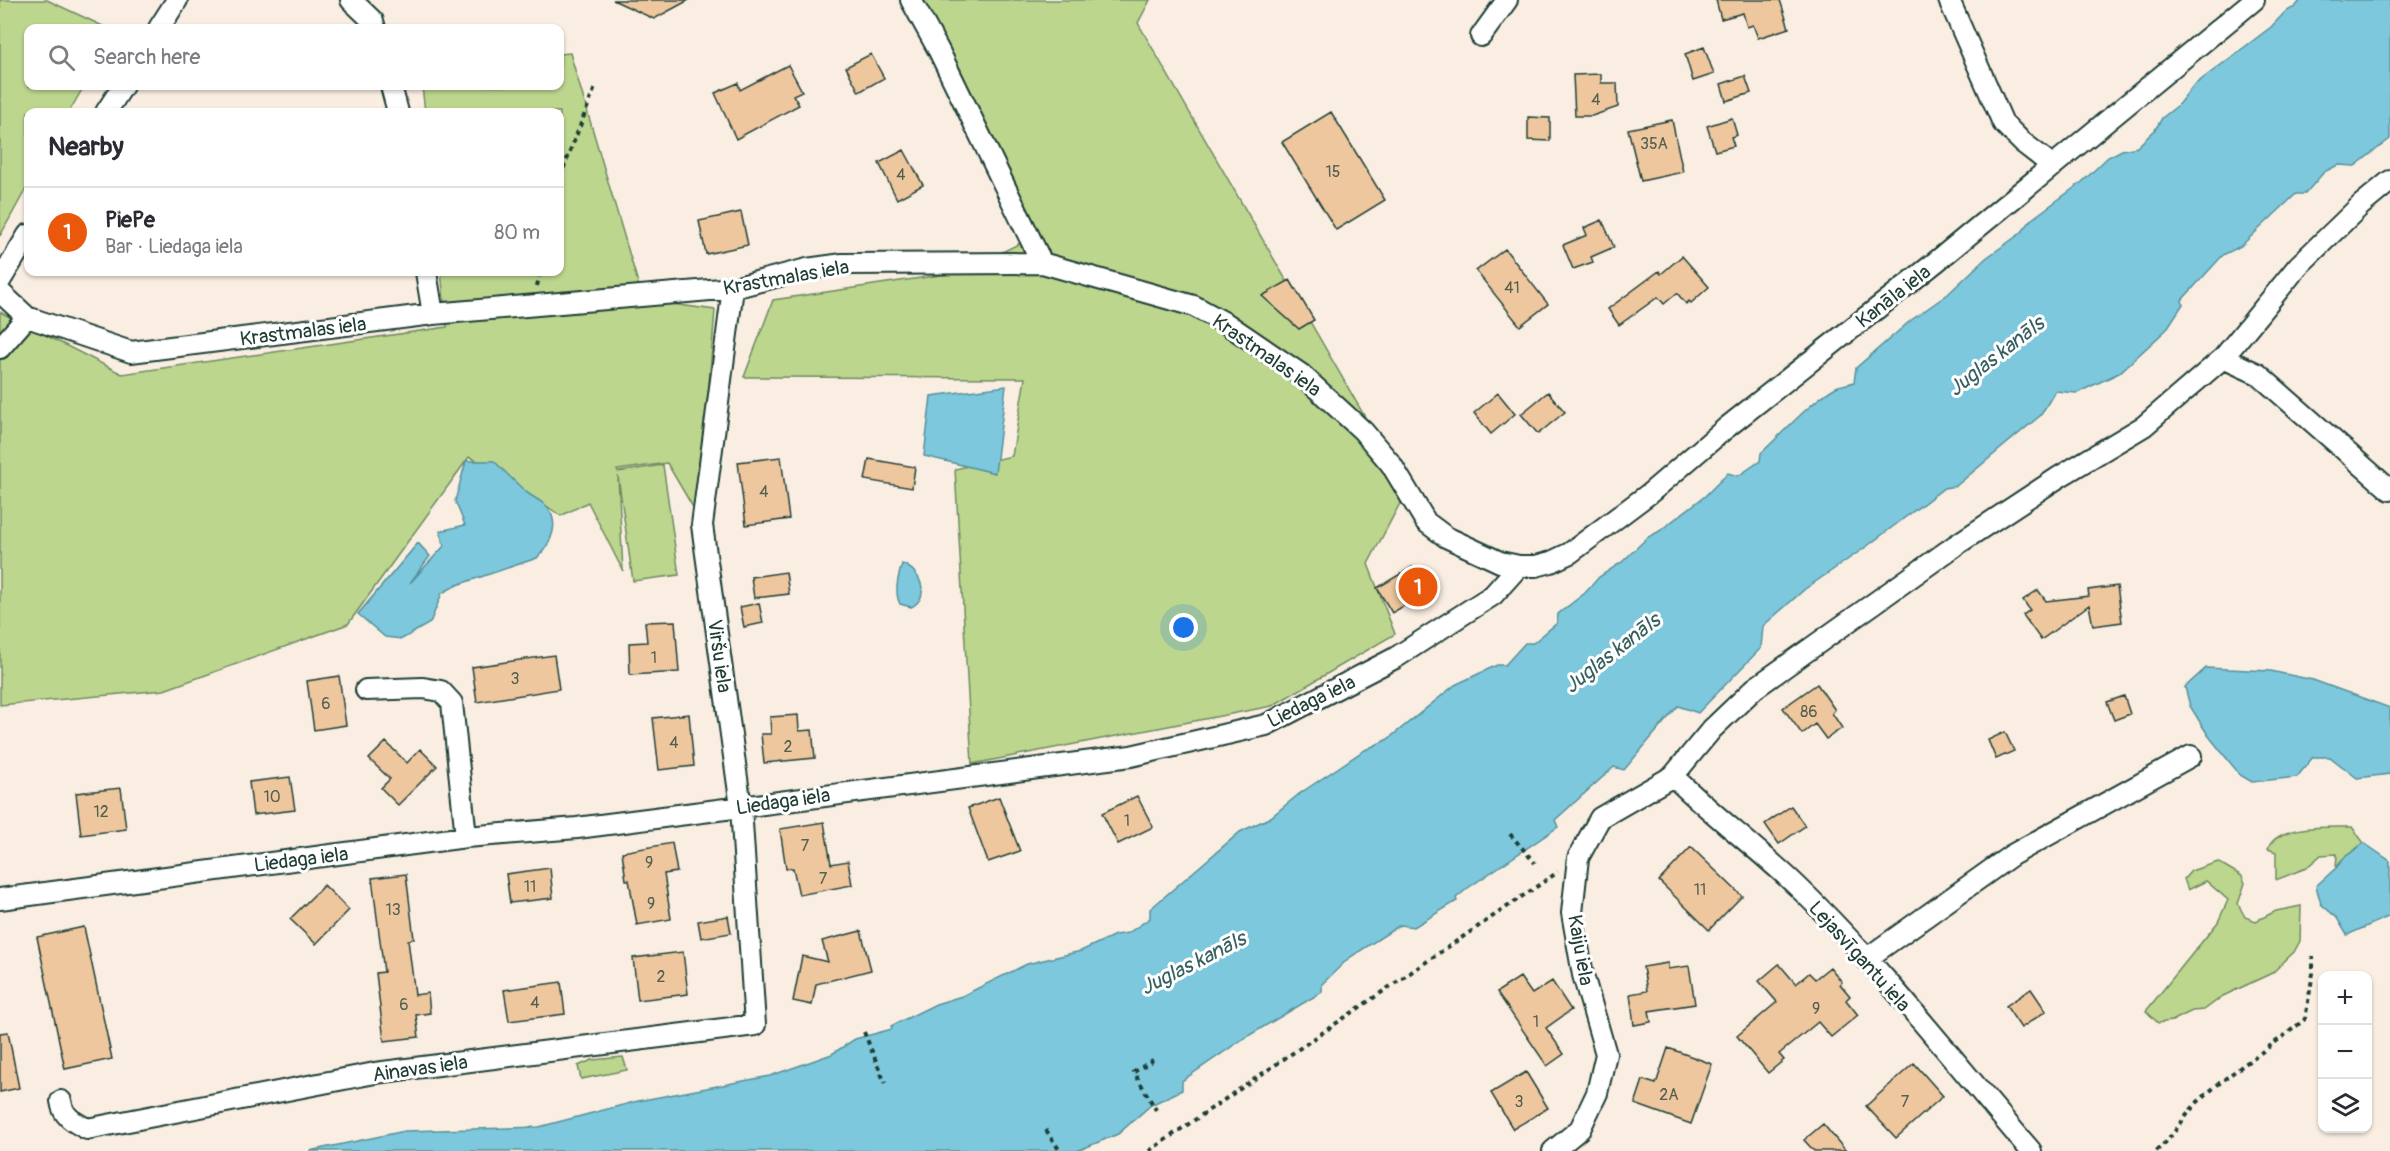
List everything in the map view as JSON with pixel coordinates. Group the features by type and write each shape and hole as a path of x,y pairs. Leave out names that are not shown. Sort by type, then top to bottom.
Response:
{"street":[{"path":"162,24 177,0"},
{"path":"351,0 374,24"},
{"path":"911,0 939,51 1042,263"},
{"path":"1481,36 1507,0"},
{"path":"1949,0 2003,123 2022,142 2053,166"},
{"name":"Kanāla iela","path":"1519,566 1536,566 1551,562 1570,553 1604,528 1937,261 2254,0"},
{"path":"109,108 120,90"},
{"path":"392,90 397,108"},
{"path":"1673,776 1712,729 1755,688 1956,545 2059,477 2144,426 2223,358 2298,266 2361,205 2390,181"},
{"path":"0,281 24,242"},
{"name":"Krastmalas iela","path":"0,292 27,316 131,352 433,314 733,288 807,269 843,264 1042,263 1194,306 1227,324 1302,375 1364,431 1391,464 1426,522 1446,537 1500,561 1519,566"},
{"path":"427,276 433,314"},
{"name":"Viršu iela","path":"733,288 702,525 741,807 755,1025"},
{"path":"0,348 27,316"},
{"path":"2223,358 2258,374 2390,490"},
{"name":"Liedaga iela","path":"0,899 466,837 577,828 1131,756 1266,725 1395,658 1494,595 1519,566"},
{"path":"366,690 423,688 441,691 452,703 466,837"},
{"path":"1866,959 2012,855 2192,756"},
{"name":"Kaiju iela","path":"1552,1151 1580,1128 1597,1092 1606,1054 1583,975 1572,913 1578,858 1600,818 1673,776"},
{"name":"Lejasvīgantu iela","path":"1673,776 1799,888 1866,959 2031,1151"},
{"name":"Ainavas iela","path":"61,1101 70,1120 87,1129 375,1073 755,1025"}],"path":[{"path":"564,167 597,85"},
{"path":"1510,834 1535,863"},
{"path":"1149,1151 1578,858"},
{"path":"2156,1151 2170,1140 2199,1100 2229,1076 2275,1045 2305,1019 2313,973 2313,956"},
{"path":"864,1032 885,1083"},
{"path":"1153,1060 1134,1072 1156,1110"},
{"path":"1046,1130 1060,1151"}],"green space":[{"path":"0,0 47,0 98,24 24,24 24,90 82,90 71,108 24,108 24,192 0,236"},
{"path":"923,0 1150,0 1138,23 1407,490 1368,564 1395,634 1272,706 972,764 955,469 1012,456 1025,378 744,377 773,300 961,272 1037,235"},
{"path":"570,53 643,300 715,310 704,447 694,509 667,463 617,470 618,472 663,465 679,575 633,581 618,476 623,571 588,502 561,516 488,466 469,457 348,624 164,690 0,705 0,312 122,374 447,327 441,276 564,276 564,108 425,108 422,90 564,90 564,54"},
{"path":"2352,827 2364,843 2345,857 2336,868 2337,854 2321,855 2306,868 2276,880 2276,852 2268,849 2281,835 2305,829"},
{"path":"2218,862 2242,876 2245,883 2238,904 2245,917 2256,921 2276,911 2301,906 2300,941 2294,952 2272,973 2223,996 2204,1010 2192,1011 2172,1021 2158,1023 2146,1011 2218,922 2228,900 2206,881 2188,890 2184,879 2191,871"},
{"path":"623,1057 627,1070 581,1079 578,1066 592,1060"}],"water":[{"name":"Juglas kanāls","path":"2301,0 2390,0 2390,139 2355,166 2338,165 2324,172 2305,194 2296,194 2241,246 2223,255 2182,300 2183,304 2166,330 2119,373 2077,393 2055,391 2041,415 1956,486 1944,488 1866,547 1805,589 1763,626 1761,648 1698,713 1678,706 1624,770 1614,767 1555,820 1558,827 1468,888 1456,898 1457,901 1414,927 1400,925 1349,958 1322,984 1322,992 1243,1039 1182,1081 1182,1090 1151,1105 1118,1134 1077,1151 309,1151 405,1131 539,1127 638,1101 770,1076 832,1054 855,1039 892,1029 891,1026 936,1004 962,996 1027,964 1081,951 1115,935 1128,933 1150,918 1150,909 1240,832 1271,817 1299,794 1363,751 1388,739 1455,685 1497,665 1505,665 1525,643 1533,643 1557,623 1558,614 1585,593 1599,577 1622,562 1648,537 1705,496 1728,473 1738,476 1760,461 1761,453 1817,400 1836,387 1854,382 1856,368 1910,321 1948,294 1986,258 2021,233 2032,219 2082,182 2108,157 2122,150 2137,147 2193,86 2271,27"},
{"path":"1006,386 995,473 924,456 931,396"},
{"path":"466,461 494,461 527,493 544,504 553,518 551,539 537,558 457,585 442,593 430,623 402,639 385,637 358,614 418,543 430,556 410,583 444,546 440,531 465,525 455,501"},
{"path":"902,564 914,572 921,584 921,597 911,607 900,604 897,595"},
{"path":"2206,668 2271,671 2313,680 2390,708 2390,774 2357,778 2330,757 2313,757 2297,777 2252,782 2240,775 2208,735 2190,706 2185,687"},
{"path":"2364,843 2390,861 2390,916 2347,935 2337,918 2321,904 2316,886 2345,857"}],"building":[{"path":"613,0 689,0 654,19"},
{"path":"1716,0 1780,0 1789,28 1758,38 1753,25 1747,27 1743,13 1721,19"},
{"path":"1704,47 1714,74 1693,81 1685,54"},
{"path":"871,54 884,78 859,92 846,67"},
{"path":"788,65 802,91 793,95 799,105 736,139 715,93 738,83 740,90"},
{"path":"1601,74 1601,83 1617,83 1618,107 1592,116 1575,116 1573,75"},
{"path":"1745,76 1751,93 1726,101 1721,84"},
{"path":"1331,112 1385,200 1336,230 1282,142"},
{"path":"1528,117 1550,118 1550,141 1528,140"},
{"path":"1732,118 1737,135 1731,137 1734,146 1715,151 1707,126"},
{"path":"1672,120 1683,172 1641,181 1628,129"},
{"path":"904,150 923,185 897,199 879,163"},
{"path":"741,212 748,245 706,254 699,221"},
{"path":"1602,220 1614,247 1591,257 1593,262 1573,269 1563,245 1587,235 1584,228"},
{"path":"1505,249 1548,304 1520,326 1476,271"},
{"path":"1682,256 1709,287 1691,303 1689,301 1686,304 1677,293 1664,304 1658,297 1619,325 1608,309 1659,271 1661,274"},
{"path":"1290,280 1314,320 1299,329 1262,296"},
{"path":"1548,392 1565,412 1538,434 1521,414"},
{"path":"1498,393 1515,414 1491,434 1474,413"},
{"path":"781,457 789,519 746,525 738,462"},
{"path":"869,459 915,467 912,488 865,480"},
{"path":"1412,567 1427,592 1392,613 1377,588"},
{"path":"786,572 789,594 754,598 751,577"},
{"path":"2117,586 2122,622 2093,626 2089,605 2041,640 2023,615 2030,610 2023,600 2038,590 2046,601 2089,596 2088,590"},
{"path":"759,603 763,623 744,627 740,607"},
{"path":"675,621 679,672 630,675 629,643 647,642 645,622"},
{"path":"554,655 559,689 477,702 472,667"},
{"path":"339,676 346,725 314,730 307,681"},
{"path":"1817,684 1835,710 1832,713 1842,728 1826,739 1815,724 1802,734 1783,708"},
{"path":"2124,696 2130,714 2114,720 2107,702"},
{"path":"689,714 694,766 659,770 653,718"},
{"path":"798,715 799,731 812,730 815,758 764,763 761,734 771,734 770,717"},
{"path":"2005,732 2014,751 1996,759 1988,740"},
{"path":"386,742 407,763 420,749 437,766 398,805 381,788 390,779 369,759"},
{"path":"290,777 295,810 253,815 249,782"},
{"path":"121,788 126,829 81,835 76,793"},
{"path":"1137,796 1153,827 1118,844 1102,813"},
{"path":"999,797 1020,851 988,862 968,808"},
{"path":"1791,806 1805,826 1779,844 1765,824"},
{"path":"824,822 831,864 848,861 852,885 799,895 793,868 786,869 780,829"},
{"path":"672,843 677,872 664,874 671,919 637,925 622,852"},
{"path":"1691,847 1742,896 1709,930 1659,881"},
{"path":"550,868 553,898 510,903 506,874"},
{"path":"406,874 414,939 408,940 415,995 428,993 430,1013 416,1015 419,1037 384,1041 376,973 384,972 372,878"},
{"path":"324,885 349,910 316,944 290,919"},
{"path":"728,916 731,933 701,938 698,921"},
{"path":"84,927 112,1059 65,1069 37,937"},
{"path":"861,931 871,970 816,984 812,1005 793,1001 802,956 828,962 822,941"},
{"path":"683,952 688,994 638,1000 633,958"},
{"path":"1668,963 1668,969 1689,966 1695,1004 1649,1011 1651,1022 1634,1025 1630,994 1647,991 1643,967"},
{"path":"1779,964 1796,984 1809,973 1815,979 1830,967 1850,996 1846,1000 1858,1015 1831,1037 1818,1022 1779,1054 1784,1060 1768,1073 1737,1036 1777,1002 1759,981"},
{"path":"1520,977 1532,994 1552,981 1571,1010 1546,1028 1564,1054 1547,1066 1497,992"},
{"path":"561,982 565,1014 509,1021 504,990"},
{"path":"2031,989 2046,1011 2021,1028 2006,1006"},
{"path":"8,1032 19,1088 0,1092 0,1033"},
{"path":"1668,1048 1712,1064 1691,1124 1635,1104 1643,1080 1656,1084"},
{"path":"1914,1063 1943,1096 1896,1138 1866,1106"},
{"path":"1526,1072 1548,1108 1513,1129 1491,1093"},
{"path":"1823,1124 1846,1151 1814,1151 1804,1140"}],"place":[{"name":"PiePe","path":"1418,587"}]}
